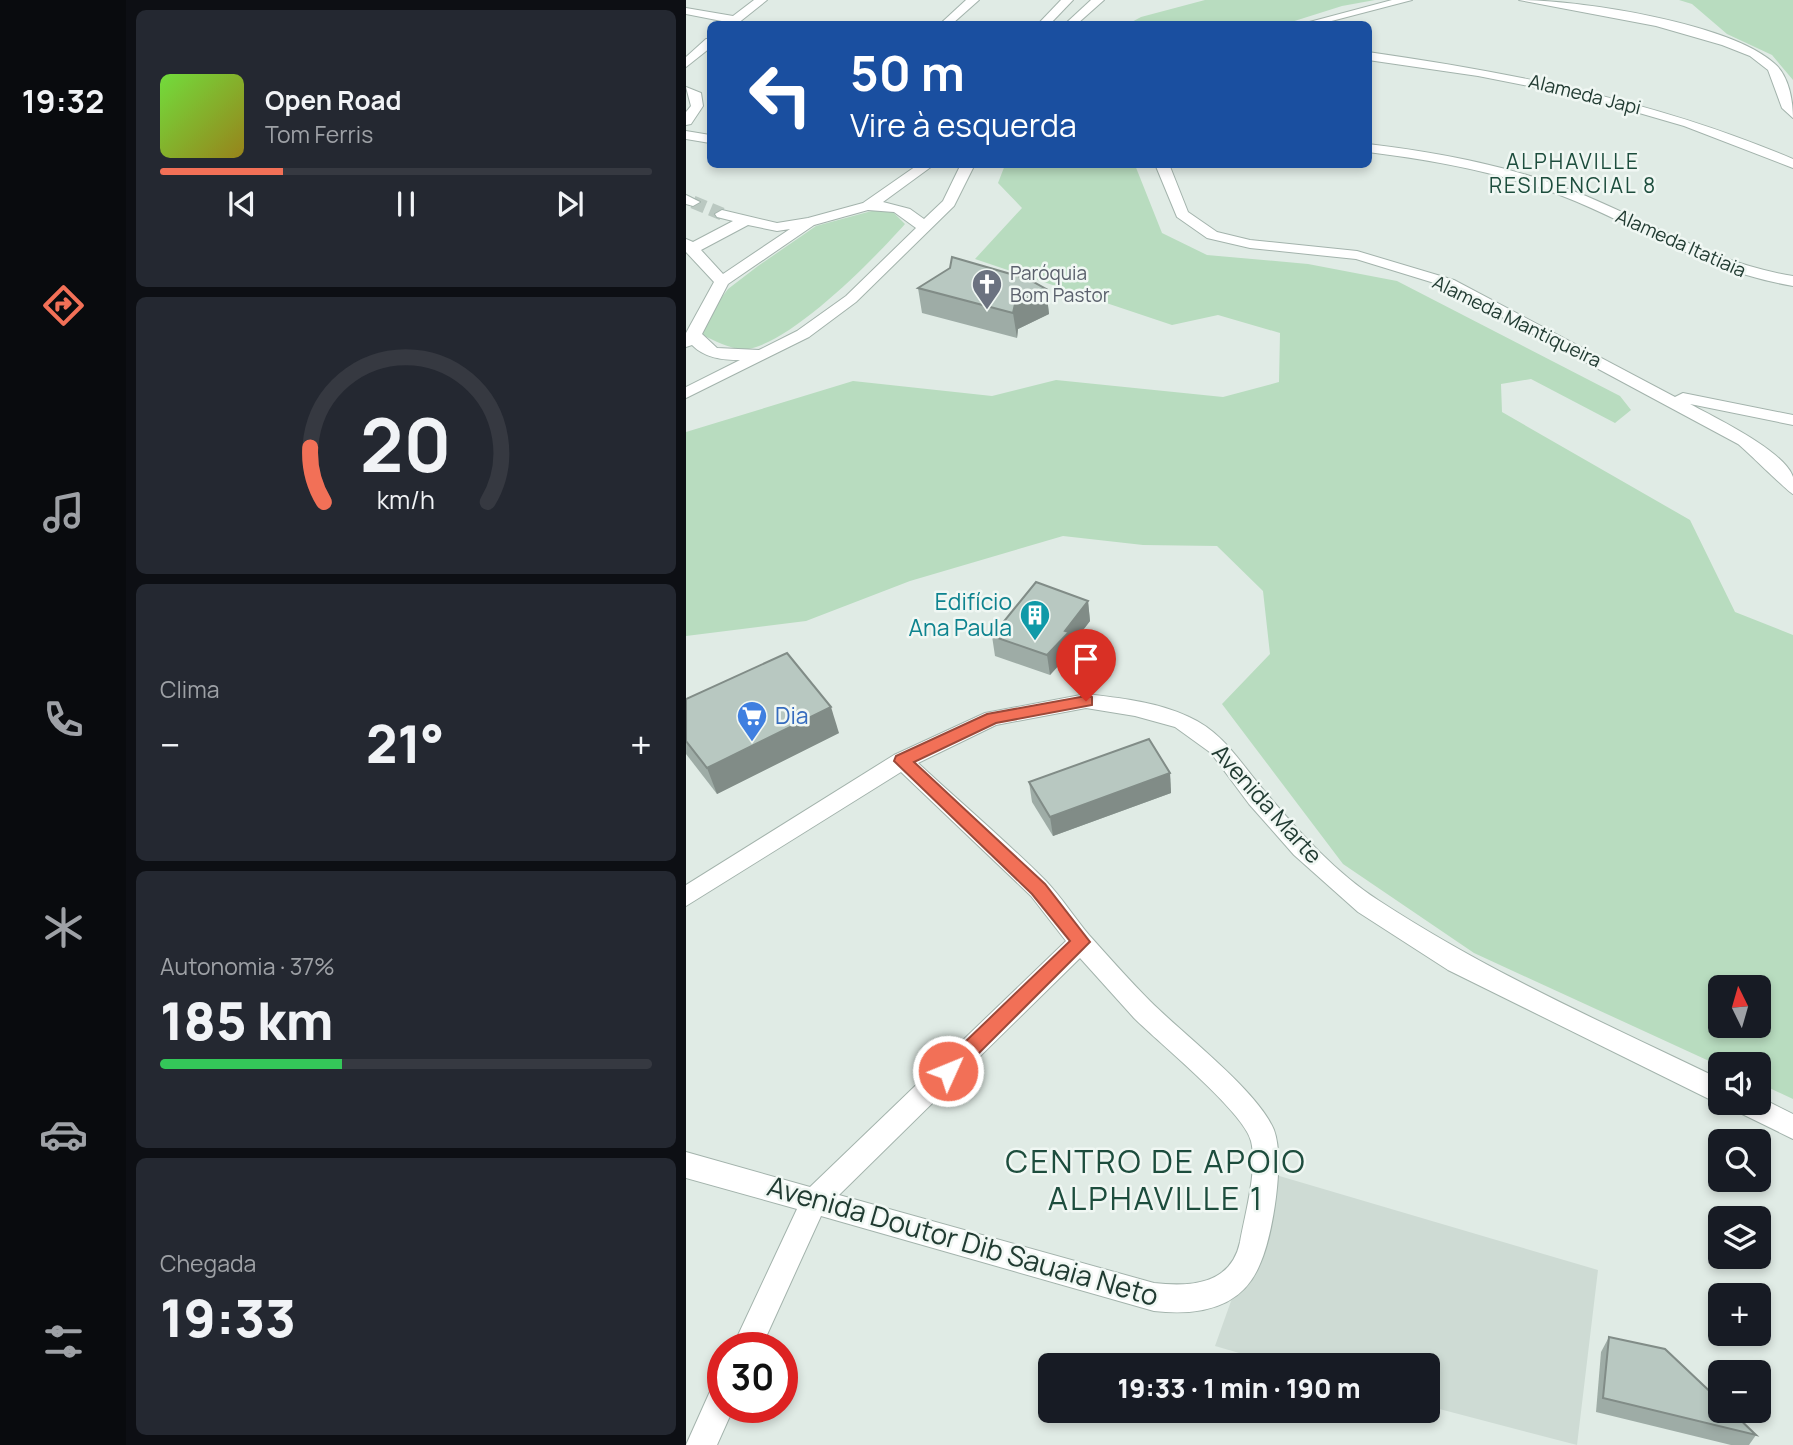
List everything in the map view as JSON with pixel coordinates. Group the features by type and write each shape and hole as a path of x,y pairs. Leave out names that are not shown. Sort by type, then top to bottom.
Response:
{"street":[{"path":"734,21 761,0"},
{"path":"949,21 973,0"},
{"path":"1047,21 1067,0"},
{"path":"1074,21 1098,0"},
{"path":"1320,21 1406,0"},
{"path":"1525,0 1671,27 1733,44 1758,55 1773,68 1781,81 1782,100 1793,114"},
{"path":"686,10 729,21"},
{"path":"686,63 707,45"},
{"name":"Alameda Japi","path":"1372,56 1474,69 1599,94 1692,123 1793,164"},
{"path":"686,91 696,96 697,106 686,121"},
{"path":"686,135 707,138"},
{"name":"Alameda Itatiaia","path":"1372,149 1456,163 1551,187 1732,268 1793,281"},
{"path":"868,206 923,168"},
{"path":"686,393 803,334 834,313 950,203 966,168"},
{"name":"Alameda Mantiqueira","path":"1164,168 1182,214 1212,235 1250,244 1357,255 1448,283 1657,391 1744,440 1775,466 1793,488"},
{"path":"722,214 777,227 868,206 901,208 912,213 923,227"},
{"path":"722,281 689,246 746,220"},
{"path":"760,354 730,356 708,351 690,338 722,281 771,251 808,222"},
{"path":"1657,391 1744,413 1793,420"},
{"name":"Avenida Marte","path":"686,897 902,761 992,718 1040,707 1086,701 1135,708 1182,722 1219,747 1257,798 1302,849 1366,905 1457,963 1708,1085"},
{"name":"Avenida Doutor Dib Sauaia Neto","path":"686,1165 1154,1297 1184,1301 1209,1297 1233,1282 1248,1263 1269,1157 1265,1137 1255,1118 1142,1009 1081,942 1039,889 902,761"},
{"path":"754,1332 816,1200 1081,942"},
{"path":"1769,1115 1793,1127"},
{"path":"701,1445 711,1423"}],"shaded area":[{"path":"1276,1175 1598,1270 1577,1445 1440,1409 1440,1353 1239,1353 1215,1346"}],"green space":[{"path":"1205,0 1375,0 1342,6 1294,21 1134,21"},
{"path":"1679,0 1793,0 1793,80 1772,55 1727,34 1692,4"},
{"path":"1004,168 1136,168 1162,233 1207,255 1308,264 1397,281 1620,396 1631,410 1615,423 1531,379 1501,384 1502,412 1690,520 1735,612 1793,635 1793,1099 1771,1089 1771,1052 1708,1052 1708,1060 1474,953 1343,864 1222,704 1270,654 1263,591 1217,546 1143,545 1063,536 910,581 806,621 686,636 686,432 853,381 992,396 1056,380 1223,397 1279,382 1280,333 1218,315 1172,325 975,259 1022,208 998,183"},
{"path":"879,209 893,212 905,224 855,276 792,328 747,349 726,346 702,335 710,313 728,289 758,266 816,226"}],"building":[{"path":"952,257 1028,279 1046,289 1015,304 1013,313 918,288 950,268"},
{"path":"1036,582 1088,601 1065,631 1069,632 1047,655 992,636"},
{"path":"787,653 831,707 707,768 686,741 686,699"},
{"path":"1149,739 1170,773 1050,817 1029,782"},
{"path":"1609,1337 1665,1349 1708,1390 1708,1423 1744,1423 1756,1435 1603,1398"}],"tunnel":[{"path":"693,202 722,214"}],"place":[{"name":"Paróquia Bom Pastor","path":"987,311"},
{"name":"Edifício Ana Paula","path":"1035,642"},
{"name":"Dia","path":"752,743"}],"district":[{"name":"ALPHAVILLE RESIDENCIAL 8","path":"1573,174"},
{"name":"CENTRO DE APOIO ALPHAVILLE 1","path":"1156,1180"}],"route":[{"path":"948,1071 1081,942 1039,889 902,761 992,718 1040,707 1086,701"}]}
